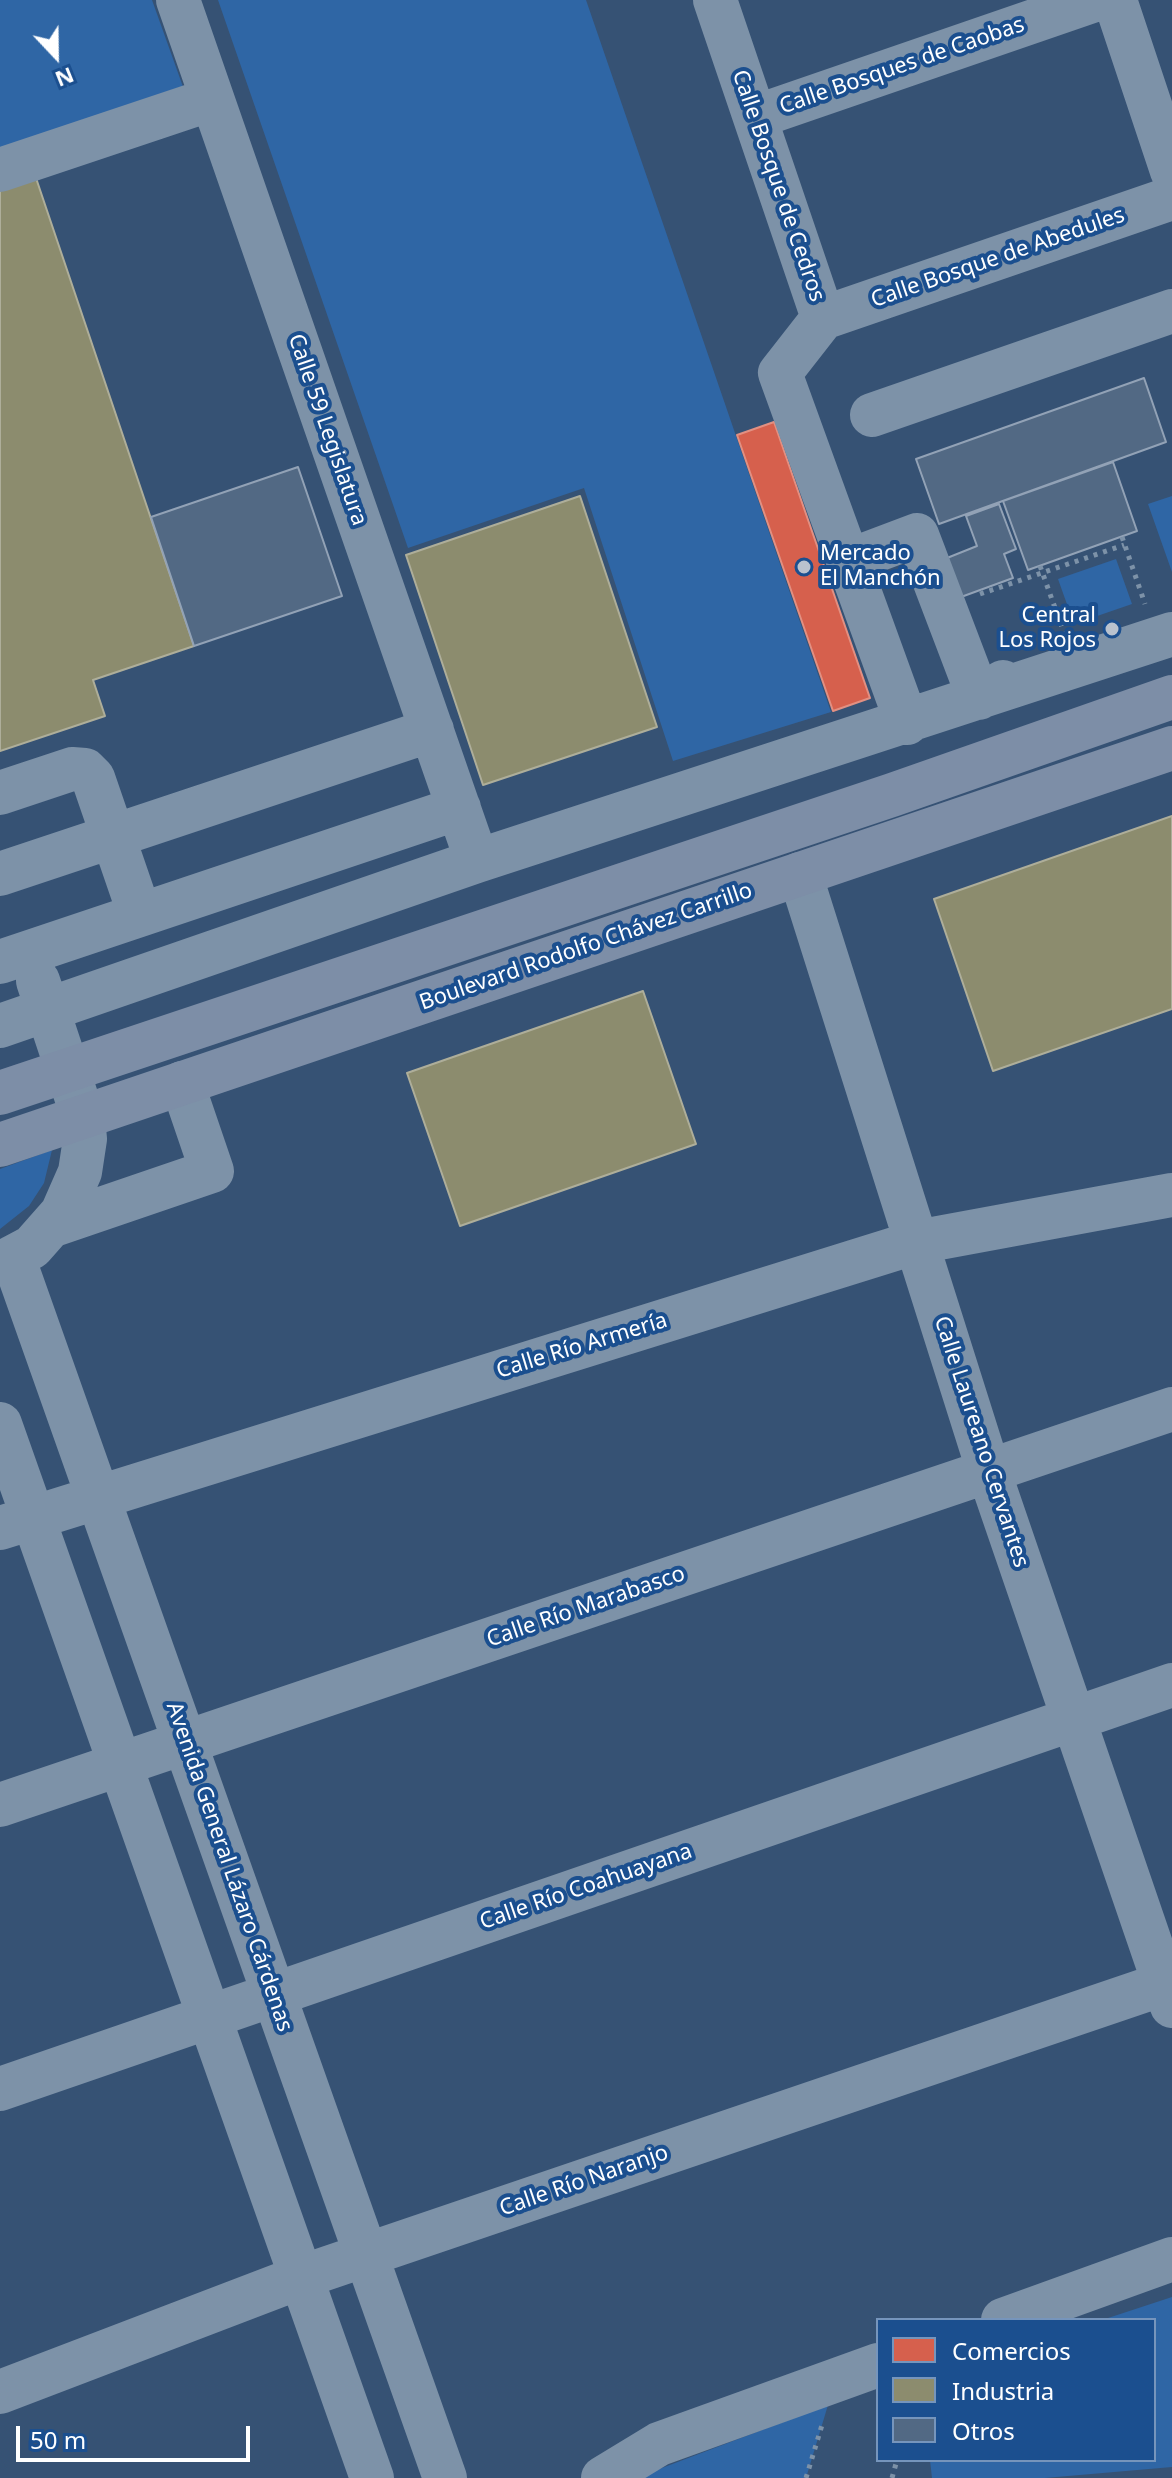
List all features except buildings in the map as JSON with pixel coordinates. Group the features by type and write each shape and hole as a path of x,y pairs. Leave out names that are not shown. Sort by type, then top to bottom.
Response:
{"main road":[{"name":"Boulevard Rodolfo Chávez Carrillo","path":"0,1093 877,800 1172,697"},
{"name":"Boulevard Rodolfo Chávez Carrillo","path":"0,1145 1172,748"}],"street":[{"name":"Calle 59 Legislatura","path":"178,0 477,861"},
{"name":"Calle Bosque de Cedros","path":"715,0 823,318 780,373 902,708"},
{"name":"Calle Bosques de Caobas","path":"755,117 1095,0"},
{"path":"1115,0 1172,171"},
{"path":"0,170 212,99"},
{"name":"Calle Bosque de Abedules","path":"823,318 1172,198"},
{"path":"872,415 1172,311"},
{"path":"848,561 917,535 979,698"},
{"path":"0,1026 477,861 902,708 979,698 1163,620"},
{"path":"0,874 432,730"},
{"path":"0,793 72,769 85,770 93,778 115,836 140,915"},
{"path":"6,1261 32,1247 62,1213 80,1172 85,1139 83,1117 48,1010 14,957 459,808"},
{"name":"Calle Laureano Cervantes","path":"800,874 989,1472 1169,1990"},
{"path":"51,1226 212,1171 182,1083"},
{"name":"Calle Río Armería","path":"16,1522 917,1242 1172,1195"},
{"name":"Avenida General Lázaro Cárdenas","path":"6,1261 98,1496 445,2478"},
{"name":"Calle Río Marabasco","path":"0,1805 1172,1409"},
{"path":"0,1424 16,1522 120,1764 372,2478"},
{"name":"Calle Río Coahuayana","path":"0,2089 1172,1685"},
{"name":"Calle Río Naranjo","path":"0,2392 301,2277 1169,1990"},
{"path":"1009,2318 1172,2259"},
{"path":"603,2478 659,2444 876,2366"}],"path":[{"path":"1122,537 1163,620"},
{"path":"945,606 1042,569 1124,545"},
{"path":"1042,569 1065,635"},
{"path":"806,2478 824,2420"}],"shaded area":[{"path":"0,0 152,0 187,98 0,161"},
{"path":"218,0 586,0 831,712 673,761 584,488 408,548"},
{"path":"1172,496 1172,572 1148,504"},
{"path":"1116,559 1132,604 1074,624 1058,579"},
{"path":"52,1150 44,1183 29,1206 0,1229 0,1169"},
{"path":"1172,2297 1172,2467 1045,2478 932,2478 930,2462 1156,2462 1156,2318 1108,2318"},
{"path":"828,2405 806,2478 643,2478 654,2471"}],"place":[{"name":"Mercado El Manchón","path":"804,567"},
{"name":"Central Los Rojos","path":"1112,629"}]}
